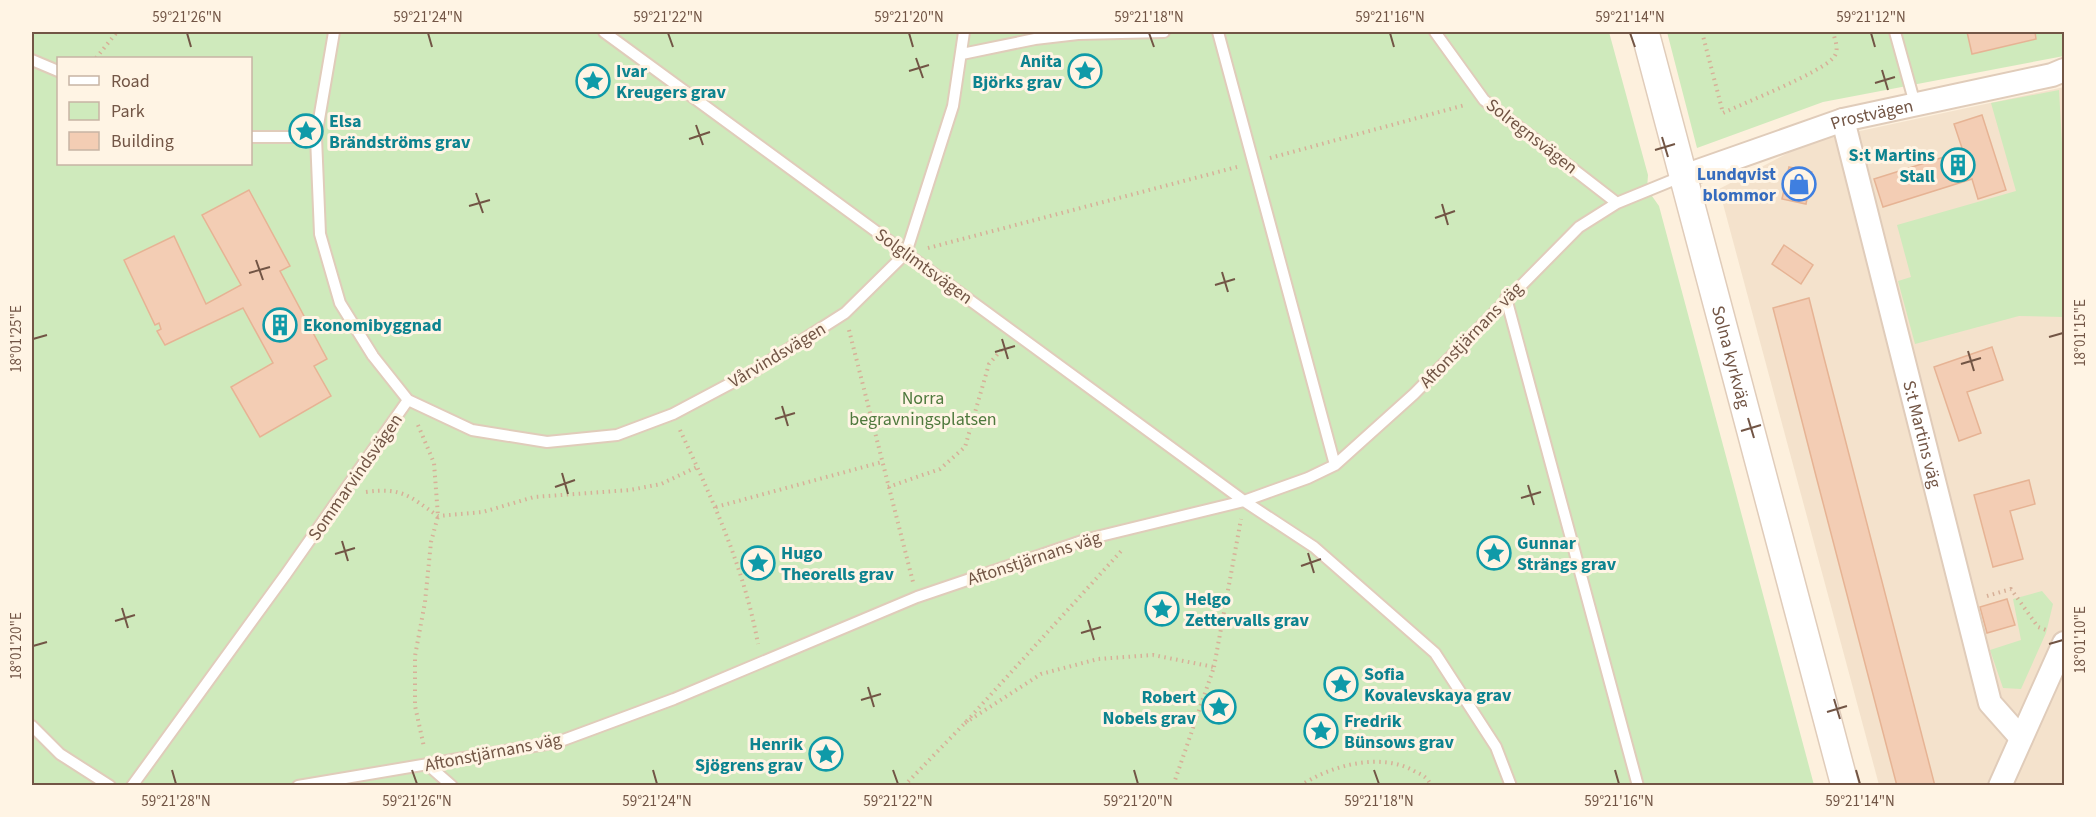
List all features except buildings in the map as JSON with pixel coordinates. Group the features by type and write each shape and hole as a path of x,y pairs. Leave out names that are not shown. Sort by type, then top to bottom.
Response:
{"street":[{"name":"Solna kyrkväg","path":"1645,32 1845,786"},
{"name":"Prostvägen","path":"1684,176 1843,120 2052,75 2064,70"},
{"name":"S:t Martins väg","path":"1843,120 1990,703 2021,738"},
{"path":"2000,786 2060,639"}],"lane":[{"name":"Sommarvindsvägen","path":"132,786 408,400 373,356 340,303 320,234 316,137 334,32"},
{"name":"Solglimtsvägen","path":"604,32 1244,501 1314,547 1435,653 1496,747 1511,786"},
{"name":"Vårvindsvägen","path":"408,400 472,430 548,442 617,435 673,414 754,371 845,314 906,253 953,106 964,32"},
{"path":"962,54 1035,35 1164,32"},
{"path":"1218,32 1335,465"},
{"name":"Solregnsvägen","path":"1435,32 1484,100 1617,203"},
{"path":"1895,32 1916,104"},
{"path":"32,60 57,71"},
{"path":"252,137 316,137"},
{"name":"Aftonstjärnans väg","path":"298,786 558,742 761,663 917,597 1088,538 1244,501 1308,478 1335,465 1414,394 1506,298 1579,227 1617,203 1684,176"},
{"path":"1506,298 1638,786"},
{"path":"32,726 60,754 110,786"},
{"path":"428,765 452,786"}],"path":[{"path":"97,57 117,32"},
{"path":"1702,32 1723,113 1809,73 1833,58 1837,48 1833,32"},
{"path":"906,253 1484,100"},
{"path":"845,314 917,597"},
{"path":"888,487 940,469 964,447 976,415 989,364 1016,334"},
{"path":"408,400 434,464 438,516 431,542 425,602 415,656 416,706 428,765"},
{"path":"673,414 716,507 749,597 761,663"},
{"path":"716,507 882,462"},
{"path":"342,495 389,489 405,492 438,516 483,512 534,497 630,490 661,484 697,467"},
{"path":"1173,786 1215,667 1244,501"},
{"path":"904,786 965,723 1143,526"},
{"path":"1963,603 2011,589 2038,627 2060,639"},
{"path":"965,723 1041,674 1098,659 1153,655 1215,667"},
{"path":"1300,786 1338,769 1373,760 1401,763 1429,779 1431,786"}],"shaded area":[{"path":"2064,87 2064,785 1879,785 1719,189 1809,142"}],"green space":[{"name":"Norra begravningsplatsen","path":"32,32 1609,32 1648,175 1647,189 1659,206 1814,785 32,785"},
{"path":"1667,32 2064,32 2064,56 1823,102 1697,148"},
{"path":"2059,90 2064,180 2064,317 2019,316 1915,344 1898,281 1911,277 1897,225 2016,191 1991,103"},
{"path":"2042,591 2053,604 2046,633 2021,689 2003,688 1990,650 2021,640 2013,599"}],"place":[{"name":"Anita Björks grav","path":"1085,71"},
{"name":"Ivar Kreugers grav","path":"593,81"},
{"name":"Elsa Brändströms grav","path":"306,131"},
{"name":"S:t Martins Stall","path":"1958,165"},
{"name":"Lundqvist blommor","path":"1799,184"},
{"name":"Ekonomibyggnad","path":"280,325"},
{"name":"Gunnar Strängs grav","path":"1494,553"},
{"name":"Hugo Theorells grav","path":"758,563"},
{"name":"Helgo Zettervalls grav","path":"1162,609"},
{"name":"Sofia Kovalevskaya grav","path":"1341,684"},
{"name":"Robert Nobels grav","path":"1219,707"},
{"name":"Fredrik Bünsows grav","path":"1321,731"},
{"name":"Henrik Sjögrens grav","path":"826,754"}]}
